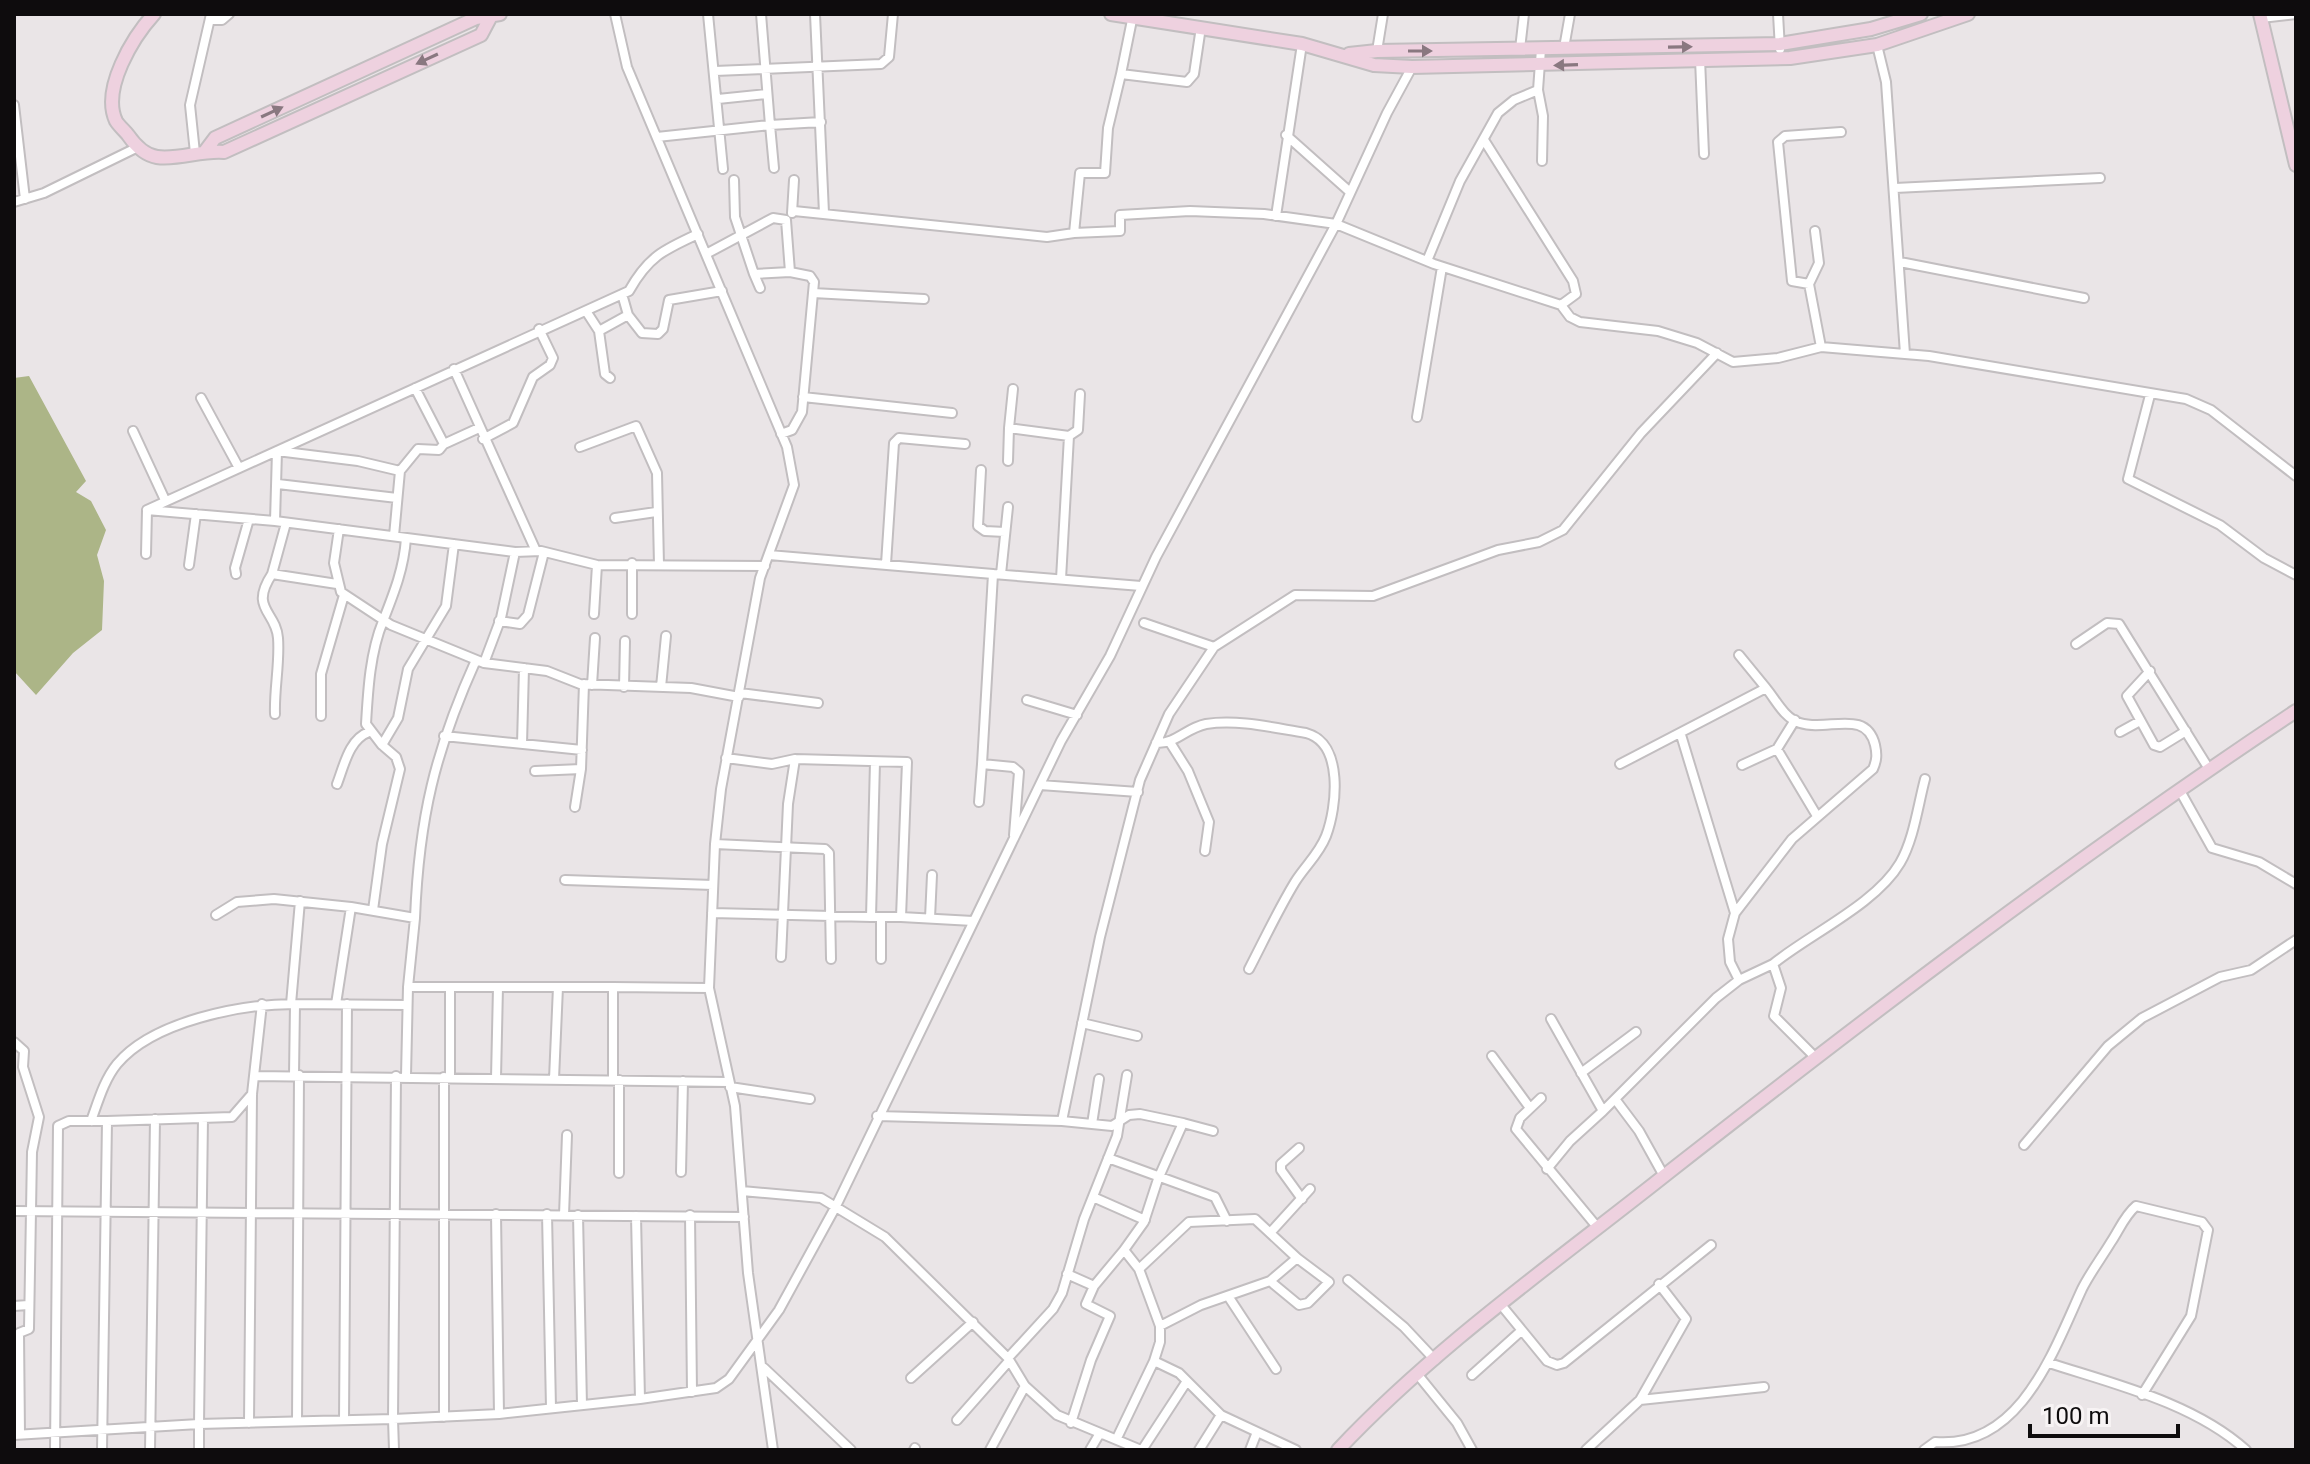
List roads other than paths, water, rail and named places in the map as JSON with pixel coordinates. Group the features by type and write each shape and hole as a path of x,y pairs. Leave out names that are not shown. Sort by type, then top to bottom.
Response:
{"street":[{"path":"154,14 129,54 114,91 116,121 138,147 156,157 200,151 215,138 476,18 495,16"},
{"path":"200,151 190,105 211,17 222,20 229,14"},
{"path":"615,14 627,67 781,434 794,485 765,566 726,758 715,844 709,988 735,1106 744,1217 773,1450"},
{"path":"708,14 723,169"},
{"path":"761,14 774,168"},
{"path":"815,14 824,213"},
{"path":"715,71 886,62 893,14"},
{"path":"1111,14 1302,44 1374,65 1412,67 1781,58 1877,45 1968,14"},
{"path":"1377,51 1383,14"},
{"path":"1520,49 1524,14"},
{"path":"1564,48 1570,14"},
{"path":"1778,14 1781,58"},
{"path":"1342,55 1377,51 1780,44 1871,29 1921,14"},
{"path":"2296,14 2261,16 2296,165"},
{"path":"1074,233 1080,173 1105,173 1108,128 1132,15"},
{"path":"1121,74 1187,82 1194,74 1201,27"},
{"path":"1276,216 1302,44"},
{"path":"1877,45 1886,82 1905,354"},
{"path":"1541,49 1538,90 1543,116 1542,161"},
{"path":"1700,59 1704,154"},
{"path":"14,1042 24,1051 18,1068 39,1117 32,1152 29,1329 19,1333 17,1434 199,1424 499,1414 692,1392 716,1388 729,1379 759,1340 836,1206 1014,835 1110,656 1141,586 1336,224 1412,67"},
{"path":"1427,261 1460,181 1498,113 1514,100 1538,90"},
{"path":"718,99 767,94"},
{"path":"14,105 25,199"},
{"path":"657,137 718,129 821,122"},
{"path":"1809,284 1792,281 1778,142 1785,136 1841,132"},
{"path":"1286,135 1350,192"},
{"path":"1484,140 1573,281 1576,294 1561,305"},
{"path":"14,202 138,147"},
{"path":"1895,188 2100,178"},
{"path":"734,180 734,211 760,288"},
{"path":"790,272 786,220 794,211 794,180"},
{"path":"794,211 1047,237 1120,231 1120,215 1190,211 1276,216 1336,224 1442,267 1561,305 1570,317 1580,322 1658,331 1733,362 1778,358 1821,347 1905,354 2186,399 2211,410 2296,476"},
{"path":"706,254 741,239 773,218 786,220"},
{"path":"1815,231 1819,263 1809,284 1821,347"},
{"path":"147,510 539,329 629,291 643,265 662,250 698,234"},
{"path":"1900,262 2084,298"},
{"path":"1417,417 1442,267"},
{"path":"754,274 790,272 813,277 800,421 792,430 781,434"},
{"path":"622,294 628,315 642,333 658,334 663,329 669,300 722,291"},
{"path":"813,293 924,299"},
{"path":"586,311 599,331 605,374 610,378"},
{"path":"599,331 628,315"},
{"path":"483,439 513,423 533,377 552,362 539,329"},
{"path":"1062,1121 1100,937 1138,792 1169,714 1214,647 1295,595 1373,596 1498,550 1539,542 1563,530 1641,433 1717,353"},
{"path":"454,369 483,439 540,552 528,615 520,624 499,621"},
{"path":"415,388 444,444"},
{"path":"1008,461 1013,389"},
{"path":"1009,428 1069,436 1078,430 1080,394"},
{"path":"2150,395 2128,479 2220,525 2264,558 2296,575"},
{"path":"803,397 952,413"},
{"path":"201,398 239,468"},
{"path":"580,447 636,426 657,473 659,565"},
{"path":"394,536 400,471 418,449 439,450 444,444 479,428"},
{"path":"133,431 165,500"},
{"path":"1061,579 1069,436"},
{"path":"886,564 894,443 899,438 965,444"},
{"path":"277,451 358,461 400,471"},
{"path":"275,521 277,451"},
{"path":"981,470 978,526 985,531 1005,532"},
{"path":"278,484 397,498"},
{"path":"979,802 997,574 1008,507"},
{"path":"147,510 275,521 515,552 540,552 597,565 765,566"},
{"path":"146,554 147,510"},
{"path":"615,518 656,512"},
{"path":"189,565 196,514"},
{"path":"236,574 249,519"},
{"path":"275,714 278,639 263,603 286,523"},
{"path":"339,529 334,563 337,584 344,595 383,620 480,661 547,671 588,685 691,688 818,703"},
{"path":"373,910 382,844 400,769 396,757 369,732 366,724 369,688 383,620 400,578 406,538"},
{"path":"382,745 398,718 408,669 446,606 454,544"},
{"path":"406,1076 408,987 421,833 428,791 444,736 499,621 515,552"},
{"path":"769,555 1141,586"},
{"path":"632,563 632,614"},
{"path":"594,614 597,565"},
{"path":"272,574 337,584"},
{"path":"321,716 321,674 344,595"},
{"path":"2076,644 2114,622 2119,624 2209,769"},
{"path":"1144,623 1214,647"},
{"path":"661,687 666,636"},
{"path":"575,807 595,638"},
{"path":"624,687 625,641"},
{"path":"1739,655 1795,720 1807,724 1861,724 1871,733 1877,755 1868,774 1792,839 1735,913 1728,939 1730,962 1739,980"},
{"path":"522,744 524,668"},
{"path":"2150,671 2127,696 2154,745 2160,747 2186,731"},
{"path":"1620,764 1681,735 1766,688"},
{"path":"1027,700 1077,715"},
{"path":"1338,1450 1435,1360 1814,1056 2179,789 2296,711"},
{"path":"1742,765 1777,749 1795,720"},
{"path":"2120,732 2140,721"},
{"path":"1156,743 1171,744 1193,729 1227,723 1306,733 1318,736 1327,746 1334,791 1325,839 1292,888 1249,969"},
{"path":"337,784 351,746 361,735 369,732"},
{"path":"1681,735 1735,913"},
{"path":"444,736 582,750"},
{"path":"1171,744 1188,771 1209,822 1205,851"},
{"path":"1777,749 1817,816"},
{"path":"726,758 772,764 795,759 907,762 901,917"},
{"path":"781,957 795,759"},
{"path":"871,917 875,762"},
{"path":"982,764 1013,767 1019,772 1014,835"},
{"path":"535,771 581,769"},
{"path":"1547,1169 1570,1141 1716,998 1739,980 1773,964 1873,892 1898,866 1925,779"},
{"path":"1040,785 1138,792"},
{"path":"2179,789 2212,848 2259,862 2296,884"},
{"path":"715,844 825,849 829,853 831,959"},
{"path":"930,918 932,875"},
{"path":"565,880 713,885"},
{"path":"216,915 237,902 300,901 415,918"},
{"path":"297,1421 298,1212 293,1004 300,901"},
{"path":"336,1004 351,907"},
{"path":"712,913 973,921"},
{"path":"881,917 881,959"},
{"path":"2024,1145 2098,1056 2142,1018 2220,977 2251,970 2296,940"},
{"path":"1773,964 1781,988 1774,1016 1814,1056"},
{"path":"408,987 709,988"},
{"path":"444,1417 444,1213 450,987"},
{"path":"496,1078 498,987"},
{"path":"554,1079 558,987"},
{"path":"613,987 619,1173"},
{"path":"249,1423 252,1094 262,1004"},
{"path":"91,1121 114,1067 135,1045 161,1032 262,1004 407,1005"},
{"path":"344,1420 347,1004"},
{"path":"1551,1019 1603,1111"},
{"path":"1082,1023 1137,1036"},
{"path":"1581,1073 1636,1032"},
{"path":"1492,1056 1530,1108"},
{"path":"957,1420 1053,1309 1120,1123 1127,1075"},
{"path":"254,1076 683,1081 729,1084 810,1099"},
{"path":"394,1450 396,1076"},
{"path":"1092,1124 1099,1079"},
{"path":"681,1172 683,1081"},
{"path":"55,1450 58,1126 69,1121 232,1117 252,1094"},
{"path":"1541,1098 1520,1118 1516,1129 1598,1228"},
{"path":"1615,1099 1639,1131 1664,1176"},
{"path":"877,1116 1092,1124 1120,1123 1129,1115 1140,1114 1213,1131"},
{"path":"199,1450 203,1118"},
{"path":"150,1450 151,1210 155,1119"},
{"path":"102,1450 103,1211 107,1121"},
{"path":"1071,1423 1091,1360 1110,1316 1086,1304 1094,1286 1145,1220 1158,1179 1183,1123"},
{"path":"564,1215 567,1135"},
{"path":"1299,1148 1280,1166 1302,1199"},
{"path":"1108,1158 1158,1179 1215,1197 1227,1221"},
{"path":"1270,1233 1310,1189"},
{"path":"742,1191 810,1195 836,1206 885,1237 973,1322 1008,1360 1025,1386 1071,1423 1117,1438 1141,1450 1187,1381"},
{"path":"1093,1197 1145,1220"},
{"path":"1924,1450 1935,1442 1958,1443 1981,1435 2032,1391 2049,1363 2083,1288 2132,1209 2141,1206 2202,1222 2208,1230 2191,1316 2142,1395"},
{"path":"14,1211 201,1209 744,1217"},
{"path":"496,1214 499,1414"},
{"path":"547,1214 551,1408"},
{"path":"578,1215 582,1405"},
{"path":"690,1215 692,1392"},
{"path":"636,1216 640,1399"},
{"path":"1139,1269 1189,1222 1250,1217 1329,1282 1308,1303 1299,1305 1270,1281"},
{"path":"1502,1306 1547,1361 1557,1365 1564,1363 1711,1245"},
{"path":"1117,1438 1154,1361 1160,1326 1139,1269 1124,1250"},
{"path":"1160,1326 1270,1281 1297,1258"},
{"path":"1067,1274 1094,1286"},
{"path":"1348,1280 1404,1327 1435,1360"},
{"path":"1586,1450 1640,1400 1686,1319 1659,1284"},
{"path":"1228,1296 1276,1369"},
{"path":"14,1306 28,1305"},
{"path":"911,1378 973,1322"},
{"path":"1472,1375 1521,1331"},
{"path":"1154,1361 1187,1381 1221,1415 1296,1450"},
{"path":"2049,1363 2142,1395 2219,1430 2246,1450"},
{"path":"764,1368 805,1403 851,1450"},
{"path":"1418,1375 1457,1423 1472,1450"},
{"path":"990,1450 1025,1386"},
{"path":"1640,1400 1764,1387"},
{"path":"1199,1450 1221,1415"},
{"path":"1250,1450 1257,1432"},
{"path":"1090,1450 1100,1433"}]}
